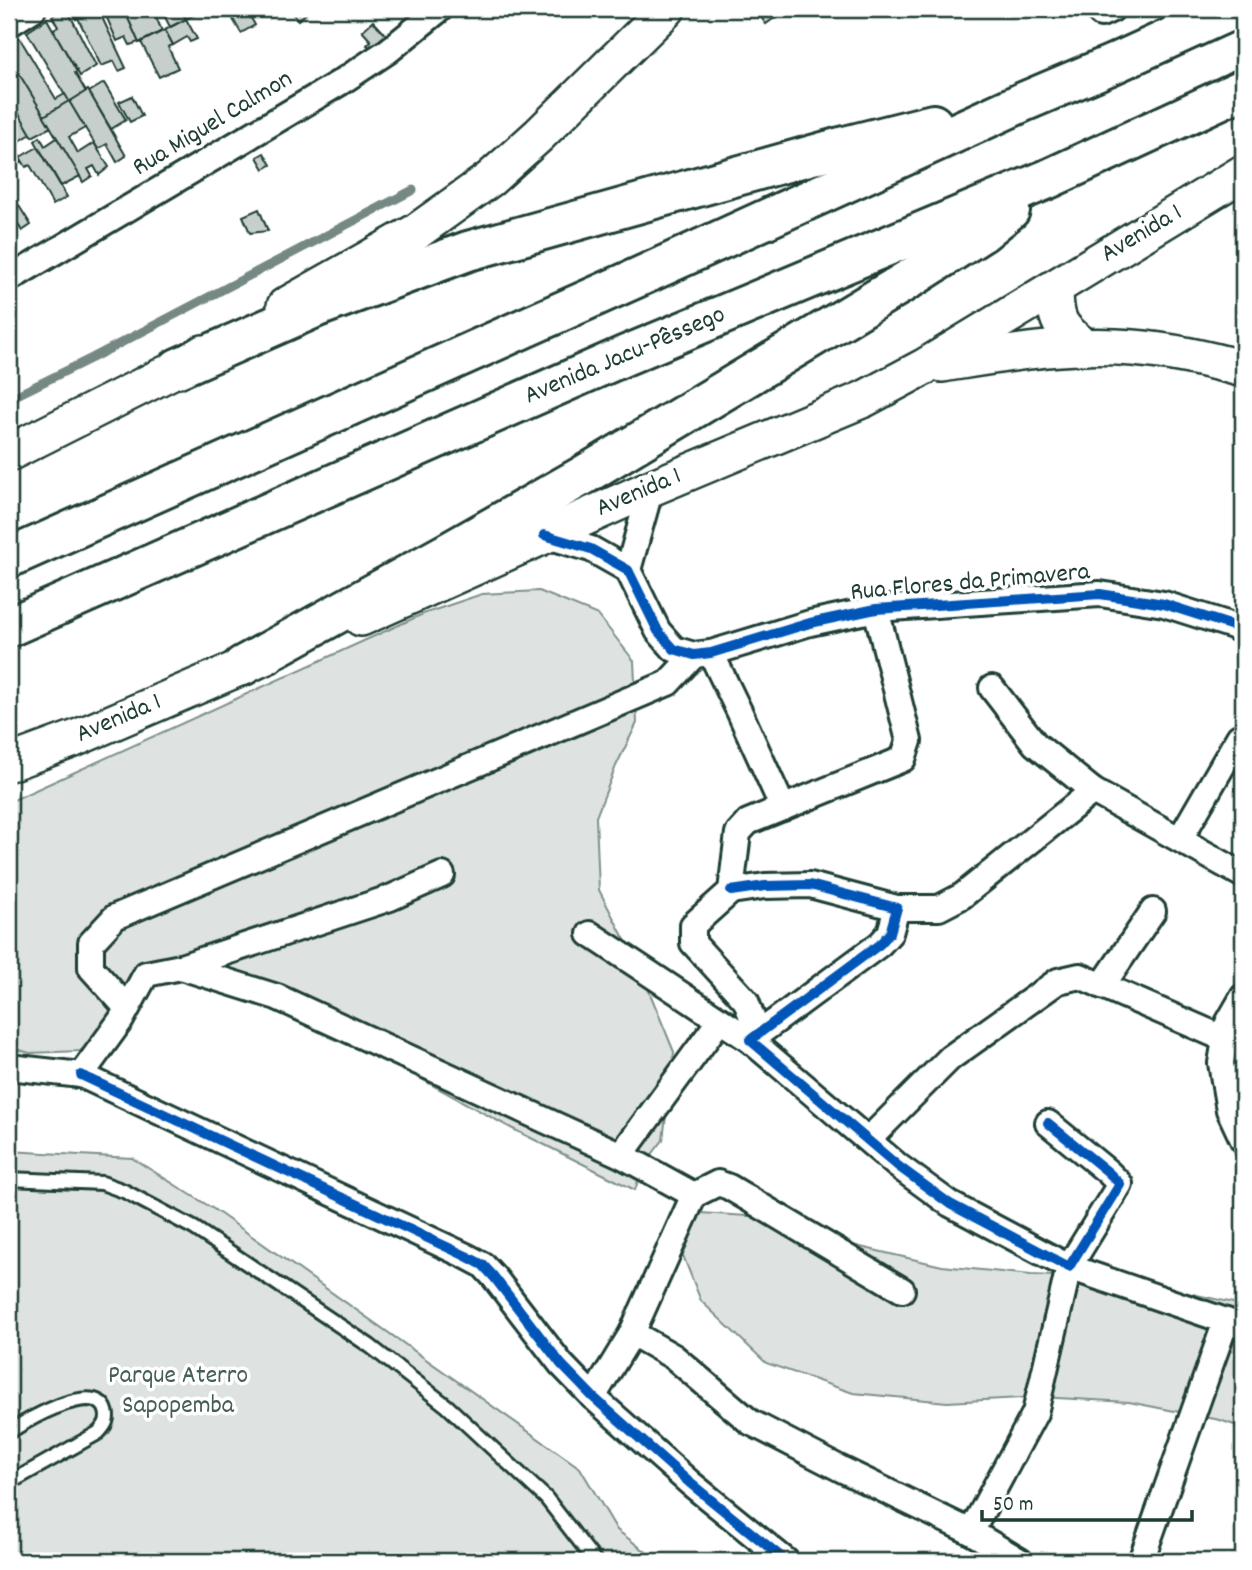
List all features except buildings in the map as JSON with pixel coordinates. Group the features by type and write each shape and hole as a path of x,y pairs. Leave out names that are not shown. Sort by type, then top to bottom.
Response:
{"highway":[{"path":"9,558 1234,9"},
{"name":"Avenida Jacu-Pêssego","path":"9,627 624,355 1048,179 1243,89"},
{"path":"178,368 317,307 468,251 841,147 1023,102"},
{"path":"242,666 561,488 916,275 983,232 1048,179"}],"main road":[{"path":"9,453 178,368 415,232 479,186 539,135 642,22 667,9"},
{"name":"Avenida 1","path":"9,763 74,739 356,620 651,488 864,399 924,367 1243,173"},
{"path":"1055,288 1055,307 1059,322 1067,334 1085,347"},
{"path":"924,367 1008,353 1085,347 1134,348 1209,360 1243,369"}],"street":[{"path":"9,24 33,9"},
{"name":"Rua Miguel Calmon","path":"9,279 341,82 388,51 440,9"},
{"path":"628,570 651,488"},
{"path":"544,535 591,549 628,570 659,631 674,649 702,654 740,713 783,808"},
{"name":"Rua Flores da Primavera","path":"702,654 810,623 876,609 1100,594 1164,604 1233,626 1243,632"},
{"path":"731,891 738,833 748,822 903,759 909,741 876,609"},
{"path":"127,1008 91,968 91,943 115,917 668,683 702,654"},
{"path":"992,688 1035,744 1093,791 1243,875"},
{"path":"1180,839 1239,737"},
{"path":"750,1040 754,1023 746,1000 693,943 693,925 731,891 765,886 810,885 897,908 940,908 962,896 1093,791"},
{"path":"81,1075 121,1020 146,974 181,967 390,898 442,875"},
{"path":"750,1040 880,944 890,933 897,908"},
{"path":"1102,986 1153,911"},
{"path":"590,934 750,1040 898,1166 950,1204 1069,1266 1235,1324 1141,1561"},
{"path":"181,967 277,997 621,1155 694,1195"},
{"path":"868,1140 950,1058 1058,981 1080,976 1225,1039"},
{"path":"1243,997 1228,1023 1221,1063 1229,1110 1243,1140"},
{"path":"621,1155 720,1020"},
{"path":"9,1067 81,1075 483,1265 561,1364 593,1396 690,1483 786,1561"},
{"path":"971,1532 1035,1413 1069,1266 1120,1184 1048,1123"},
{"path":"593,1396 632,1333 694,1195 718,1183 730,1187 902,1290"},
{"path":"632,1333 674,1357 750,1422 971,1532 1020,1561"}],"lane":[{"path":"9,1179 102,1183 124,1191 194,1228 370,1346 447,1406 546,1498 595,1561"},
{"path":"9,1432 31,1418 80,1399 96,1400 106,1412 107,1419 98,1433 9,1483"}],"green space":[{"path":"539,591 598,615 634,661 637,723 596,817 599,890 640,969 674,1052 663,1140 643,1166 635,1190 511,1128 268,992 146,974 121,1020 80,1051 30,1053 9,1047 9,802 423,614 482,594"},
{"name":"Parque Aterro Sapopemba","path":"9,1151 132,1158 212,1208 580,1468 617,1530 658,1561 9,1561"},
{"path":"684,1212 764,1217 852,1245 942,1266 1031,1275 1123,1279 1243,1305 1243,1428 1220,1420 1129,1402 1039,1397 947,1402 853,1393 766,1363 701,1301 675,1235"}],"waterway":[{"path":"9,399 413,190"}],"cycle path":[{"path":"544,535 591,549 628,570 658,631 674,649 694,655 711,653 810,623 876,609 1100,594 1164,604 1233,626 1243,632"},
{"path":"731,891 765,886 810,885 897,908 890,933 880,944 750,1040 898,1166 950,1204 1069,1267 1120,1184 1048,1123"},
{"path":"81,1075 483,1265 561,1364 593,1397 690,1483 786,1561"}]}
